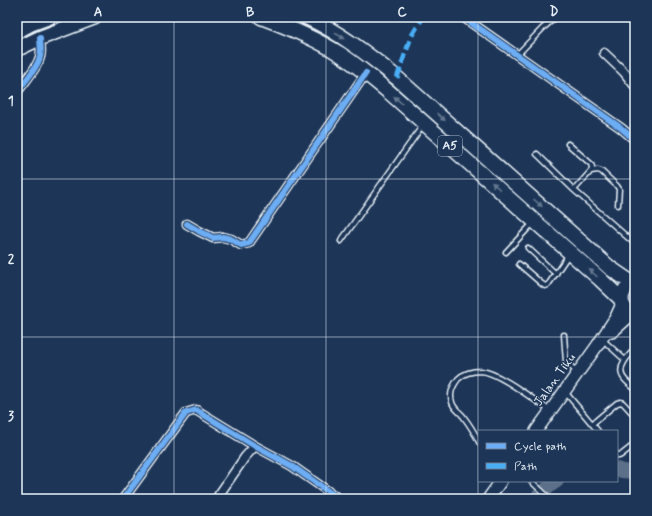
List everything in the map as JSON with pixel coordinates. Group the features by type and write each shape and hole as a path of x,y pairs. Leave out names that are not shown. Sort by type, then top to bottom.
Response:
{"highway":[{"path":"17,31 30,24 49,17"},
{"path":"17,49 40,38 95,17"},
{"name":"A5","path":"261,17 289,27 311,38 339,53 366,73 570,252 622,301"},
{"name":"A5","path":"306,17 348,40 368,54 446,121 610,268 634,283"},
{"name":"A5","path":"634,283 628,286 622,294 624,308 634,315"}],"main road":[{"name":"Jalan Tiku","path":"537,430 600,343 616,317 622,301"},
{"name":"Jalan Tiku","path":"600,343 622,322 634,315"},
{"path":"488,499 498,482"}],"street":[{"path":"463,17 621,128 635,140"},
{"path":"17,92 40,58 40,38"},
{"path":"604,53 624,72 635,86"},
{"path":"186,224 213,238 223,237 241,244 250,243 366,73"},
{"path":"123,499 186,414 196,410 255,446 292,466 339,499"},
{"path":"216,499 245,457 255,446"}],"lane":[{"path":"517,55 556,17"},
{"path":"341,241 424,123"},
{"path":"568,144 591,164 592,167 591,171 574,190"},
{"path":"537,154 574,190 635,244"},
{"path":"591,171 601,171 617,186 619,189 618,205"},
{"path":"506,252 535,221"},
{"path":"528,248 556,274"},
{"path":"519,264 545,286 548,285 570,252"},
{"path":"564,335 566,362 578,373"},
{"path":"600,343 625,360"},
{"path":"635,349 625,360 622,372 622,376 635,389"},
{"path":"478,440 463,417 454,407 452,401 452,389 459,378 466,374 482,371 497,376 550,411"},
{"path":"564,391 597,430"},
{"path":"592,424 617,403 621,402 635,416"},
{"path":"618,455 621,455 635,444"},
{"path":"532,482 550,499"}],"waterway":[{"path":"618,469 635,472"},
{"path":"535,499 556,482"}],"marked path":[{"path":"397,78 411,37 423,17"}],"cycle path":[{"path":"463,17 621,128 635,140"},
{"path":"17,92 38,62 41,52 40,38"},
{"path":"187,224 213,238 223,237 231,239 241,245 249,243 366,73"},
{"path":"123,499 186,413 196,410 255,446 292,466 339,499"}]}
